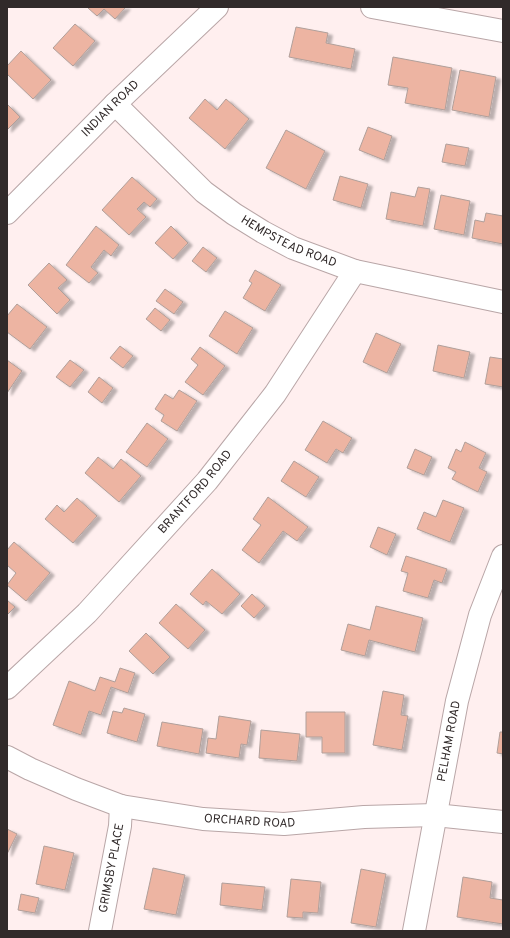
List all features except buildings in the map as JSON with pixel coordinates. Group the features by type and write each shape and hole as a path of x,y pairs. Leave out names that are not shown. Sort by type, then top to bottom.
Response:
{"street":[{"name":"INDIAN ROAD","path":"7,213 115,104 217,7"},
{"path":"372,7 503,31"},
{"name":"HEMPSTEAD ROAD","path":"115,104 204,192 234,214 293,248 354,271 503,302"},
{"name":"BRANTFORD ROAD","path":"7,688 87,613 207,481 275,394 354,271"},
{"name":"PELHAM ROAD","path":"414,931 457,701 480,616 503,556"},
{"name":"ORCHARD ROAD","path":"7,757 30,770 121,806 203,819 284,824 364,817 435,815 503,822"},
{"name":"GRIMSBY PLACE","path":"100,931 120,826 121,806"}]}
